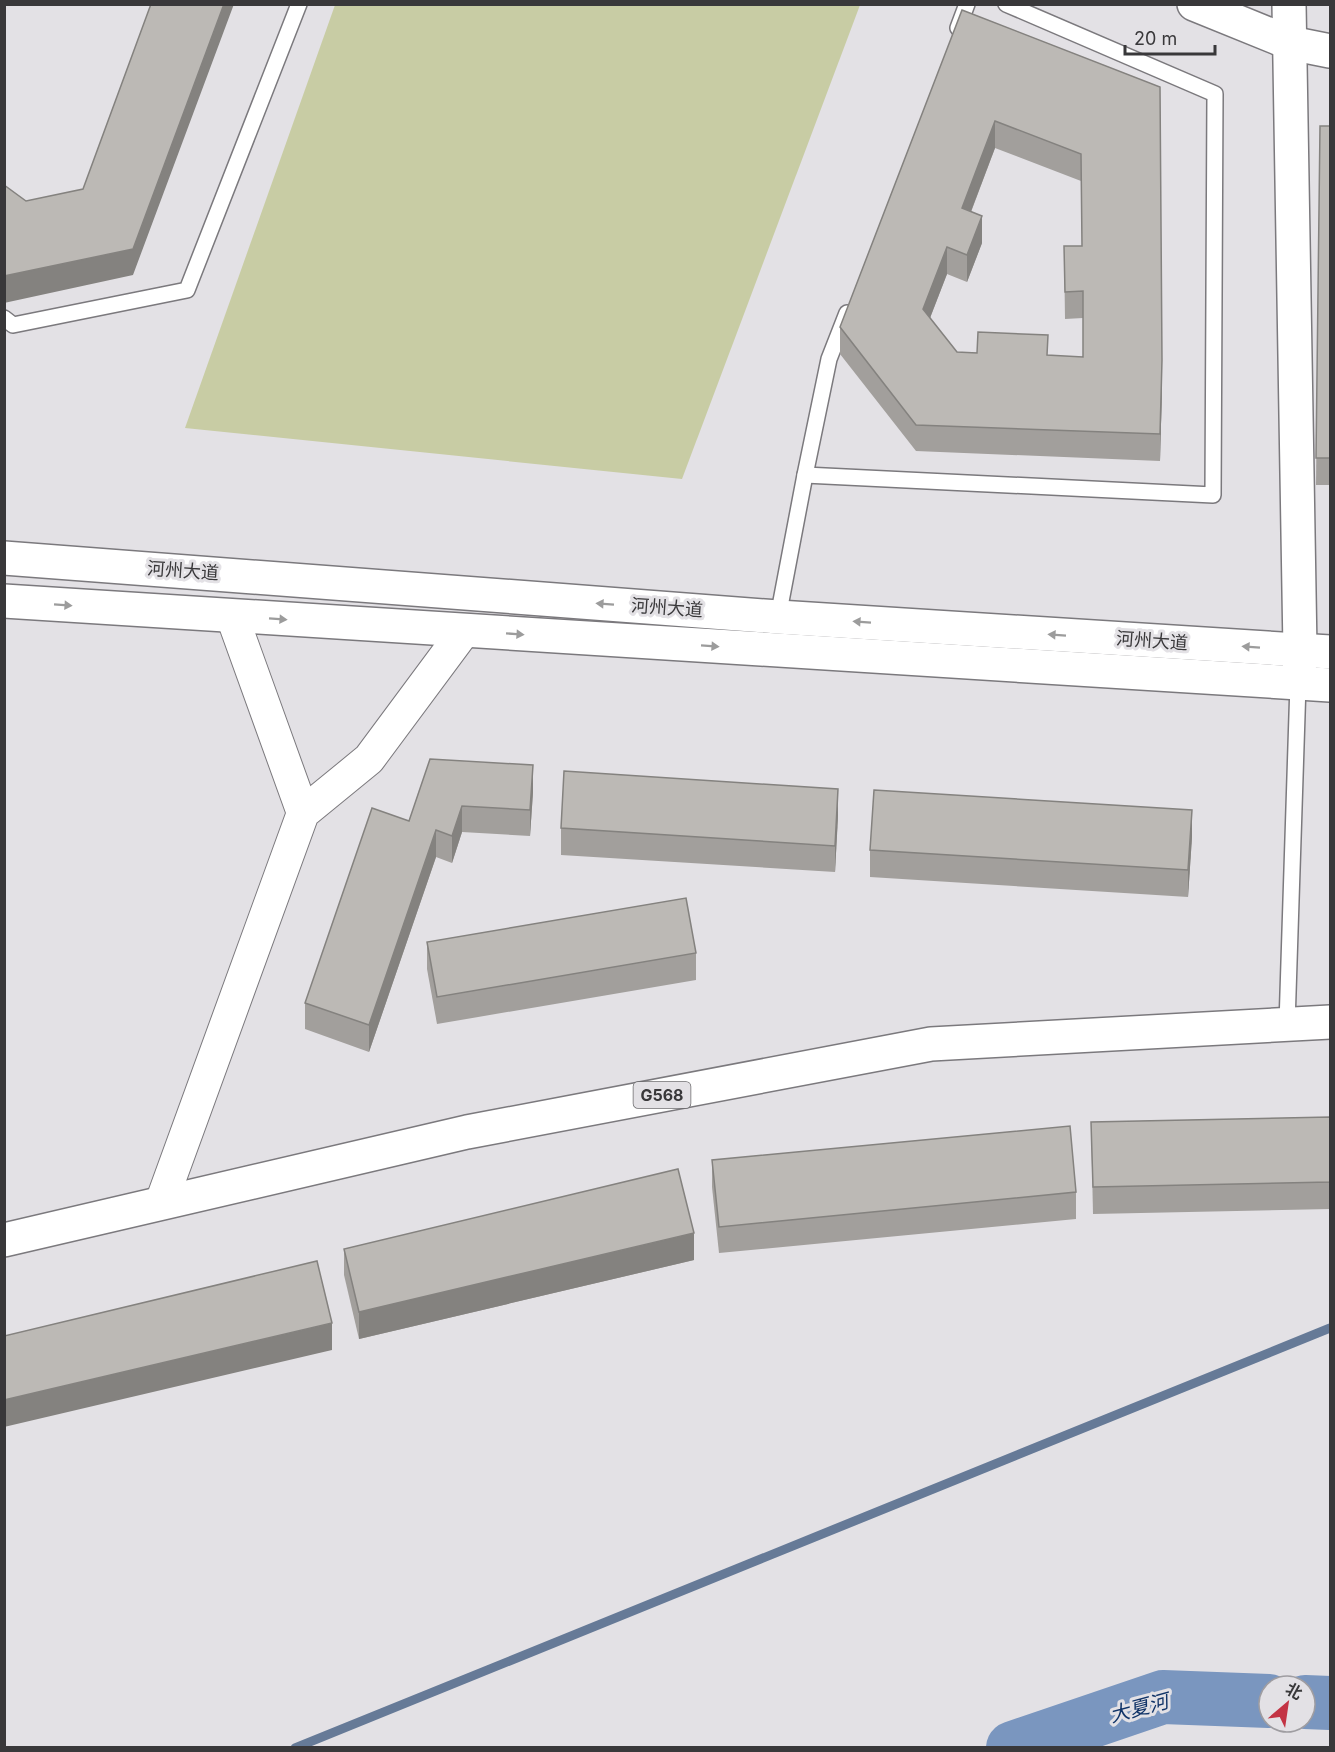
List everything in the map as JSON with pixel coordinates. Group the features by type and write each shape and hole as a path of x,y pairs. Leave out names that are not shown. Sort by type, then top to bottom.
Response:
{"main road":[{"path":"1194,4 1290,43 1330,51"},
{"path":"1289,4 1315,651 1299,684"},
{"name":"河州大道","path":"4,558 778,617 1315,651"},
{"name":"河州大道","path":"4,601 1330,685"},
{"name":"G568","path":"4,1240 467,1132 931,1044 1330,1022"}],"street":[{"path":"232,616 303,813"},
{"path":"161,1203 303,813 369,759 464,631"}],"lane":[{"path":"4,318 13,325 187,290 299,4"},
{"path":"954,38 967,4"},
{"path":"805,475 1213,495 1215,94 1006,4"},
{"path":"778,617 829,359 851,304"},
{"path":"1287,1024 1299,684"}],"green space":[{"path":"335,5 860,5 682,479 185,428"}],"building":[{"path":"151,4 224,4 133,249 4,276 4,185 26,201 83,189"},
{"path":"962,10 1160,87 1162,360 1160,434 916,425 840,327","holes":["995,121 1081,154 1082,246 1064,246 1065,292 1083,291 1083,357 1047,355 1048,335 978,332 977,353 957,352 923,309 947,247 967,255 982,216 962,208"]},
{"path":"1320,126 1330,126 1330,458 1316,458"},
{"path":"430,759 533,765 530,810 462,806 452,836 436,830 369,1025 305,1003 372,808 409,821"},
{"path":"564,771 838,789 835,846 561,828"},
{"path":"874,790 1192,810 1188,870 870,850"},
{"path":"686,898 696,953 437,997 427,942"},
{"path":"1330,1117 1330,1182 1093,1187 1091,1122"},
{"path":"1070,1126 1076,1192 719,1227 712,1160"},
{"path":"678,1169 694,1233 359,1312 344,1249"},
{"path":"317,1261 332,1323 4,1400 4,1336"}],"waterway":[{"path":"295,1748 1330,1328"},
{"name":"大夏河","path":"1013,1748 1163,1697 1257,1701"},
{"name":"大夏河","path":"1317,1702 1330,1703"}]}
